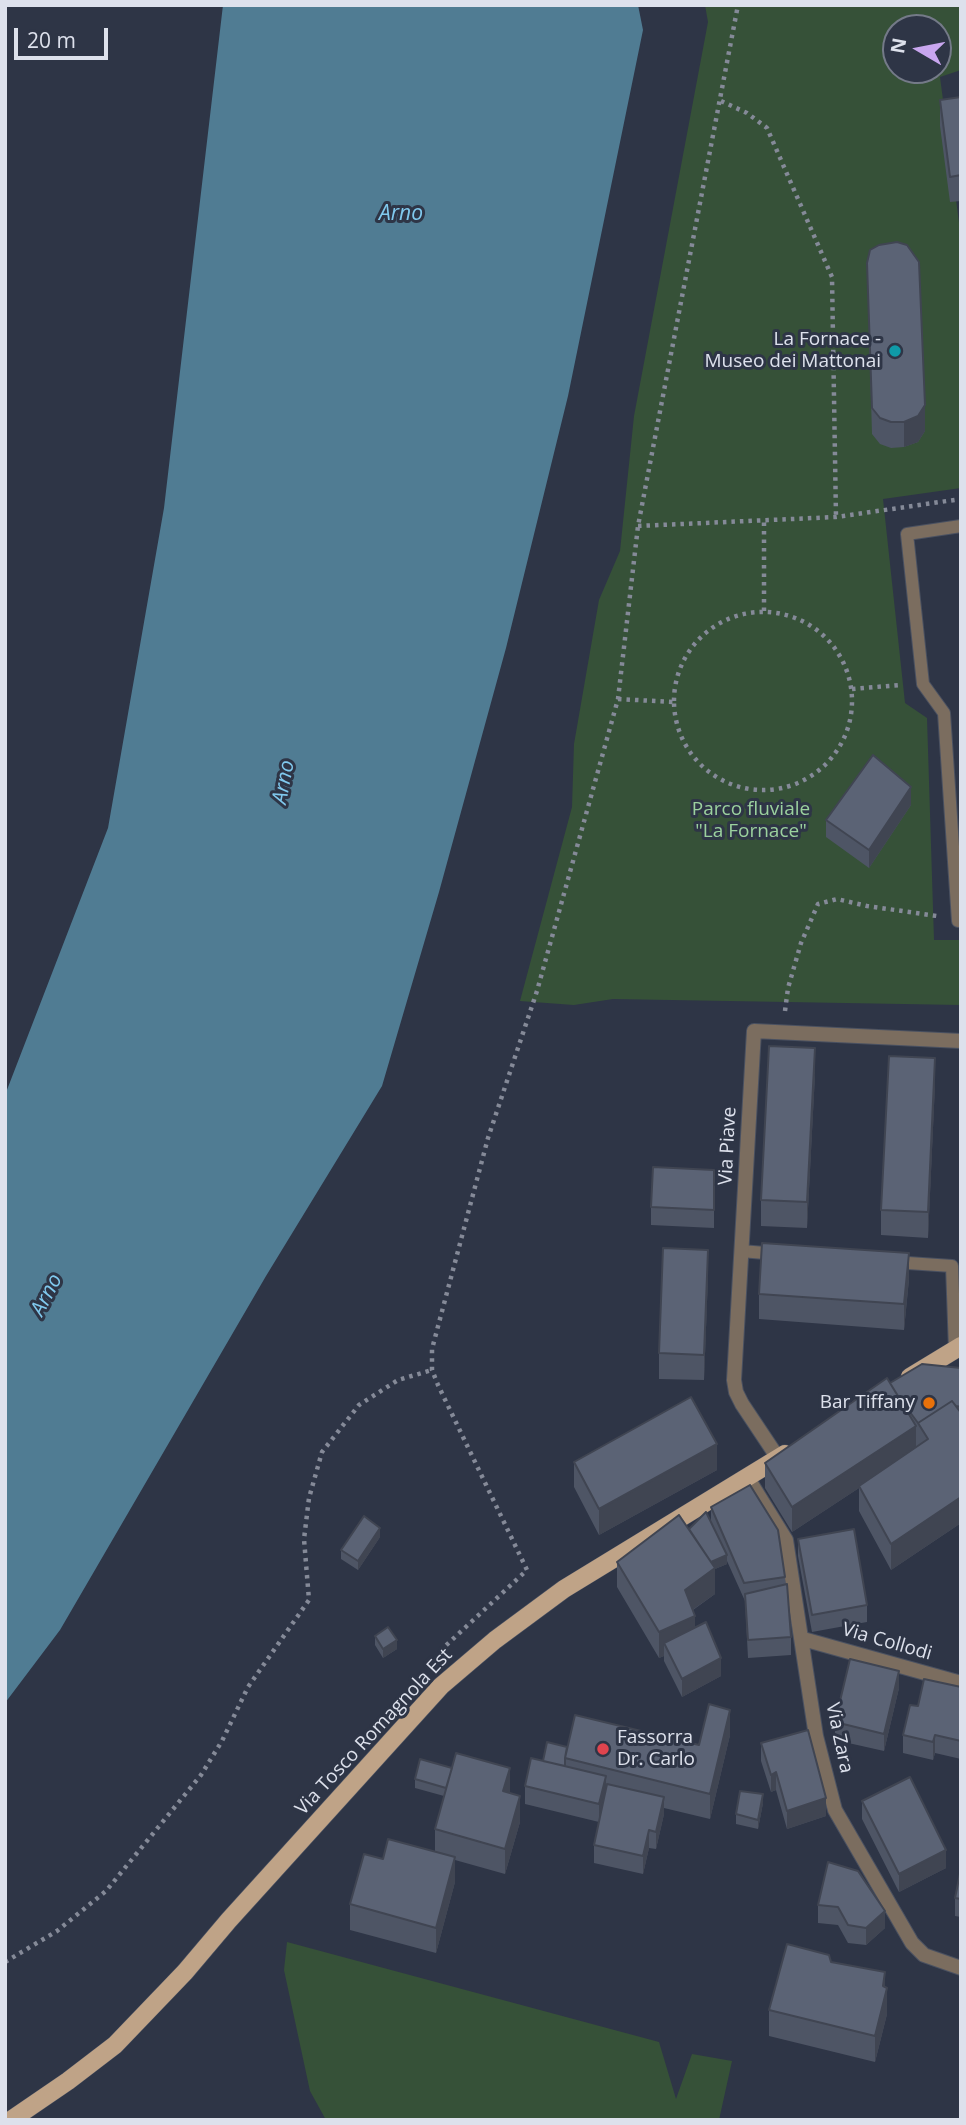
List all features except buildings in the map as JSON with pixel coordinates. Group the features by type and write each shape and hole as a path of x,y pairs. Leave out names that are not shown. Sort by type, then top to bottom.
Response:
{"main road":[{"path":"893,1387 958,1348"},
{"name":"Via Tosco Romagnola Est","path":"11,2120 115,2045 186,1972 229,1920 441,1686 495,1640 564,1589 798,1445"}],"street":[{"name":"Via Piave","path":"778,1458 736,1392 734,1380 754,1031 961,1041"},
{"path":"914,1374 935,1378"},
{"name":"Via Zara","path":"747,1477 786,1540 816,1736 835,1810 912,1943 924,1955 961,1968"},
{"name":"Via Collodi","path":"803,1639 961,1683"}],"lane":[{"path":"958,921 944,713 923,684 907,534 961,526"},
{"path":"741,1251 794,1255"},
{"path":"886,1261 952,1266 958,1348"}],"path":[{"path":"432,1657 527,1570 432,1370 432,1349 488,1138 534,1001 618,699 638,526 738,5"},
{"path":"721,101 747,113 766,128 832,277 836,517"},
{"path":"638,526 836,517 961,499"},
{"path":"764,521 764,611"},
{"path":"764,611 791,615 816,628 835,647 848,672 853,702 847,733 831,760 807,779 778,789 747,789 718,779 695,759 679,732 673,702 678,671 692,647 711,628 736,615 764,611"},
{"path":"852,689 923,684"},
{"path":"618,699 673,702"},
{"path":"782,1032 788,988 818,904 837,899 867,906 915,911 958,921"},
{"path":"5,1962 57,1931 106,1891 201,1775 222,1741 248,1687 309,1600 304,1539 309,1498 322,1452 359,1405 398,1380 432,1370"}],"green space":[{"name":"Parco fluviale \"La Fornace\"","path":"705,5 961,5 961,70 952,73 952,14 882,14 882,84 941,84 961,238 961,488 883,499 905,703 927,718 934,940 961,940 961,1005 613,999 574,1005 520,1001 572,807 574,744 599,600 620,551 634,416 708,22"},
{"path":"287,1942 659,2042 676,2099 692,2054 732,2061 719,2120 326,2120 310,2091 284,1970"}],"water":[{"name":"Arno","path":"223,5 638,5 643,30 568,396 506,648 382,1086 266,1276 60,1630 5,1703 5,1095 108,828 164,508"}],"place":[{"name":"La Fornace - Museo dei Mattonai","path":"895,351"},
{"name":"Bar Tiffany","path":"929,1403"},
{"name":"Fassorra Dr. Carlo","path":"603,1749"}]}
